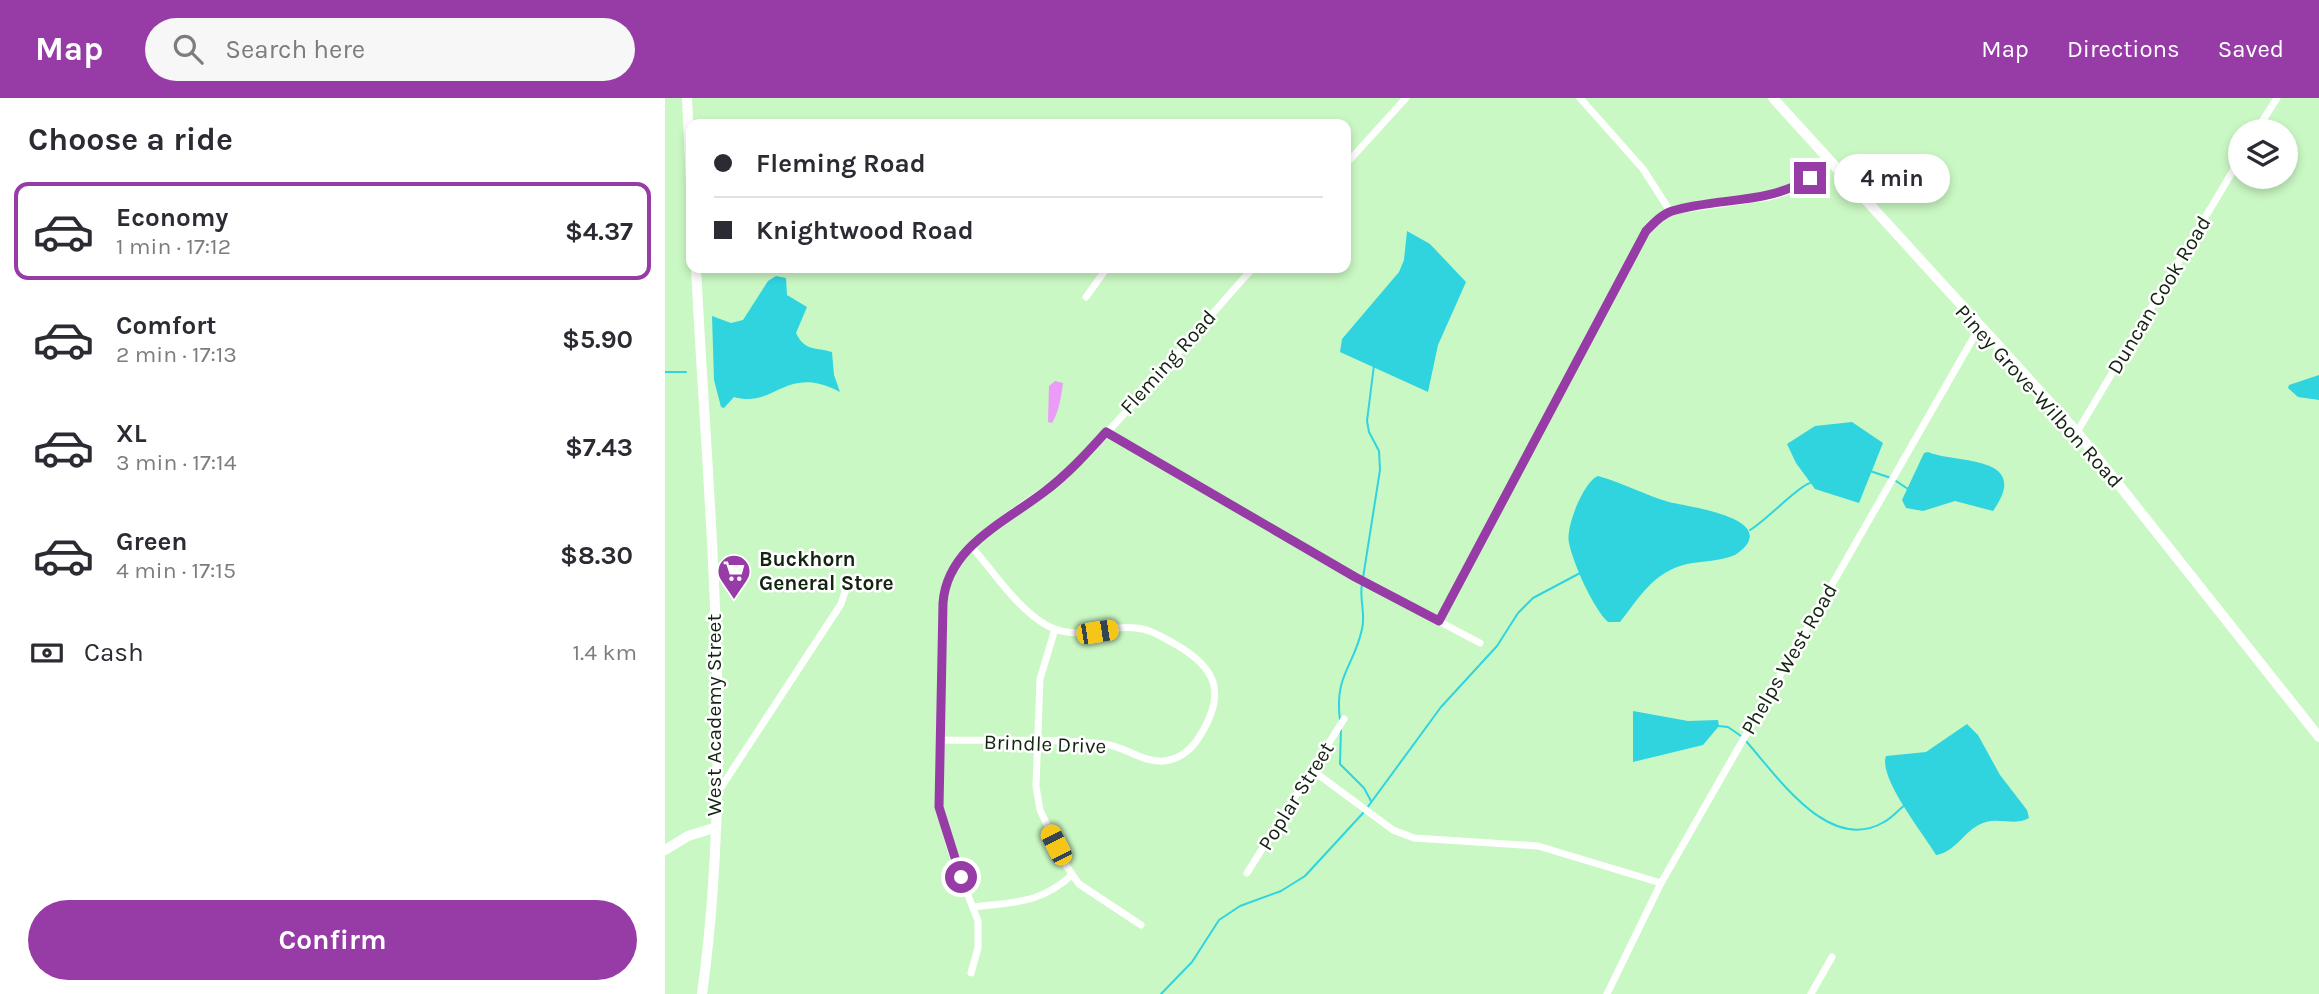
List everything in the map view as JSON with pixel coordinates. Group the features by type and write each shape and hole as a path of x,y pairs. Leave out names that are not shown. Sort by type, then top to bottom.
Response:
{"street":[{"path":"687,98 688,119"},
{"path":"1351,158 1406,98"},
{"path":"1580,98 1643,169 1670,211"},
{"name":"Piney Grove-Wilbon Road","path":"1773,98 1979,328 2077,432 2319,737"},
{"path":"2264,119 2277,98"},
{"path":"1439,621 1646,231 1670,211 1780,194 1810,178 1829,162"},
{"name":"Duncan Cook Road","path":"2077,432 2228,179"},
{"name":"West Academy Street","path":"696,273 712,568 718,793 702,994"},
{"path":"1086,297 1103,273"},
{"name":"Fleming Road","path":"971,973 979,935 974,907 952,854 941,818 944,592 951,571 971,546 1045,492 1106,432 1249,273"},
{"name":"Phelps West Road","path":"1607,994 1661,883 1979,328"},
{"path":"1106,432 1355,577 1480,642"},
{"name":"Brindle Drive","path":"940,740 1110,744 1144,759 1165,761 1184,754 1196,743 1215,705 1215,692 1208,669 1196,656 1158,635 1137,628 1080,634 1055,629 1028,610 971,546"},
{"path":"718,793 841,604 849,579"},
{"path":"1055,629 1041,669 1036,786 1039,810 1072,876 1086,890 1141,925"},
{"name":"Poplar Street","path":"1247,873 1344,719"},
{"path":"1312,770 1394,830 1414,838 1538,846 1661,883"},
{"path":"665,850 688,836 714,828"},
{"path":"974,907 1037,899 1058,888 1072,876"},
{"path":"1811,994 1832,957"}],"shaded area":[{"path":"1055,381 1063,383 1052,423 1048,422 1049,386"}],"water":[{"path":"1407,231 1430,244 1466,282 1438,345 1428,392 1340,352 1342,339 1399,272 1404,260"},
{"path":"776,276 786,278 787,295 807,307 796,333 799,339 811,348 832,352 834,375 840,392 822,384 806,382 760,397 734,397 724,408 721,407 714,380 712,316 731,323 743,320 768,281"},
{"path":"2319,375 2319,400 2298,397 2288,388 2289,385"},
{"path":"1852,422 1883,443 1859,503 1815,489 1796,463 1787,444 1815,426"},
{"path":"1924,453 1971,461 1997,470 2004,479 2003,493 1993,511 1955,501 1923,511 1906,508 1902,500"},
{"path":"1598,476 1669,502 1732,518 1749,531 1749,540 1735,555 1687,564 1665,573 1648,587 1620,622 1608,622 1584,585 1569,543 1570,527 1577,506 1587,486"},
{"path":"1633,711 1688,721 1718,720 1719,726 1703,745 1633,762"},
{"path":"1967,724 1978,735 2000,775 2027,810 2029,818 1986,822 1973,829 1950,849 1936,855 1895,791 1885,766 1886,756 1926,752"}],"waterway":[{"path":"1363,578 1380,470 1379,451 1369,432 1367,421 1374,365"},
{"path":"665,372 686,372"},
{"path":"1870,471 1891,478"},
{"path":"1896,481 1908,489"},
{"path":"1750,530 1810,483"},
{"path":"1367,808 1441,707 1497,646 1518,613 1533,598 1582,572"},
{"path":"1340,720 1342,681 1359,642 1363,623 1362,584"},
{"path":"1718,726 1728,727 1741,736"},
{"path":"1341,729 1340,764 1364,788 1371,801"},
{"path":"1745,740 1805,806 1824,820 1843,828 1863,829 1884,822 1905,805"},
{"path":"1161,994 1192,962 1219,920 1240,906 1281,891 1305,876 1364,812"}],"place":[{"name":"Buckhorn General Store","path":"734,601"}],"route":[{"path":"961,877 944,831 938,796 944,592 951,571 971,546 1045,492 1106,432 1355,577 1439,621 1522,459 1646,231 1670,211 1769,197 1790,191 1810,178"}]}
